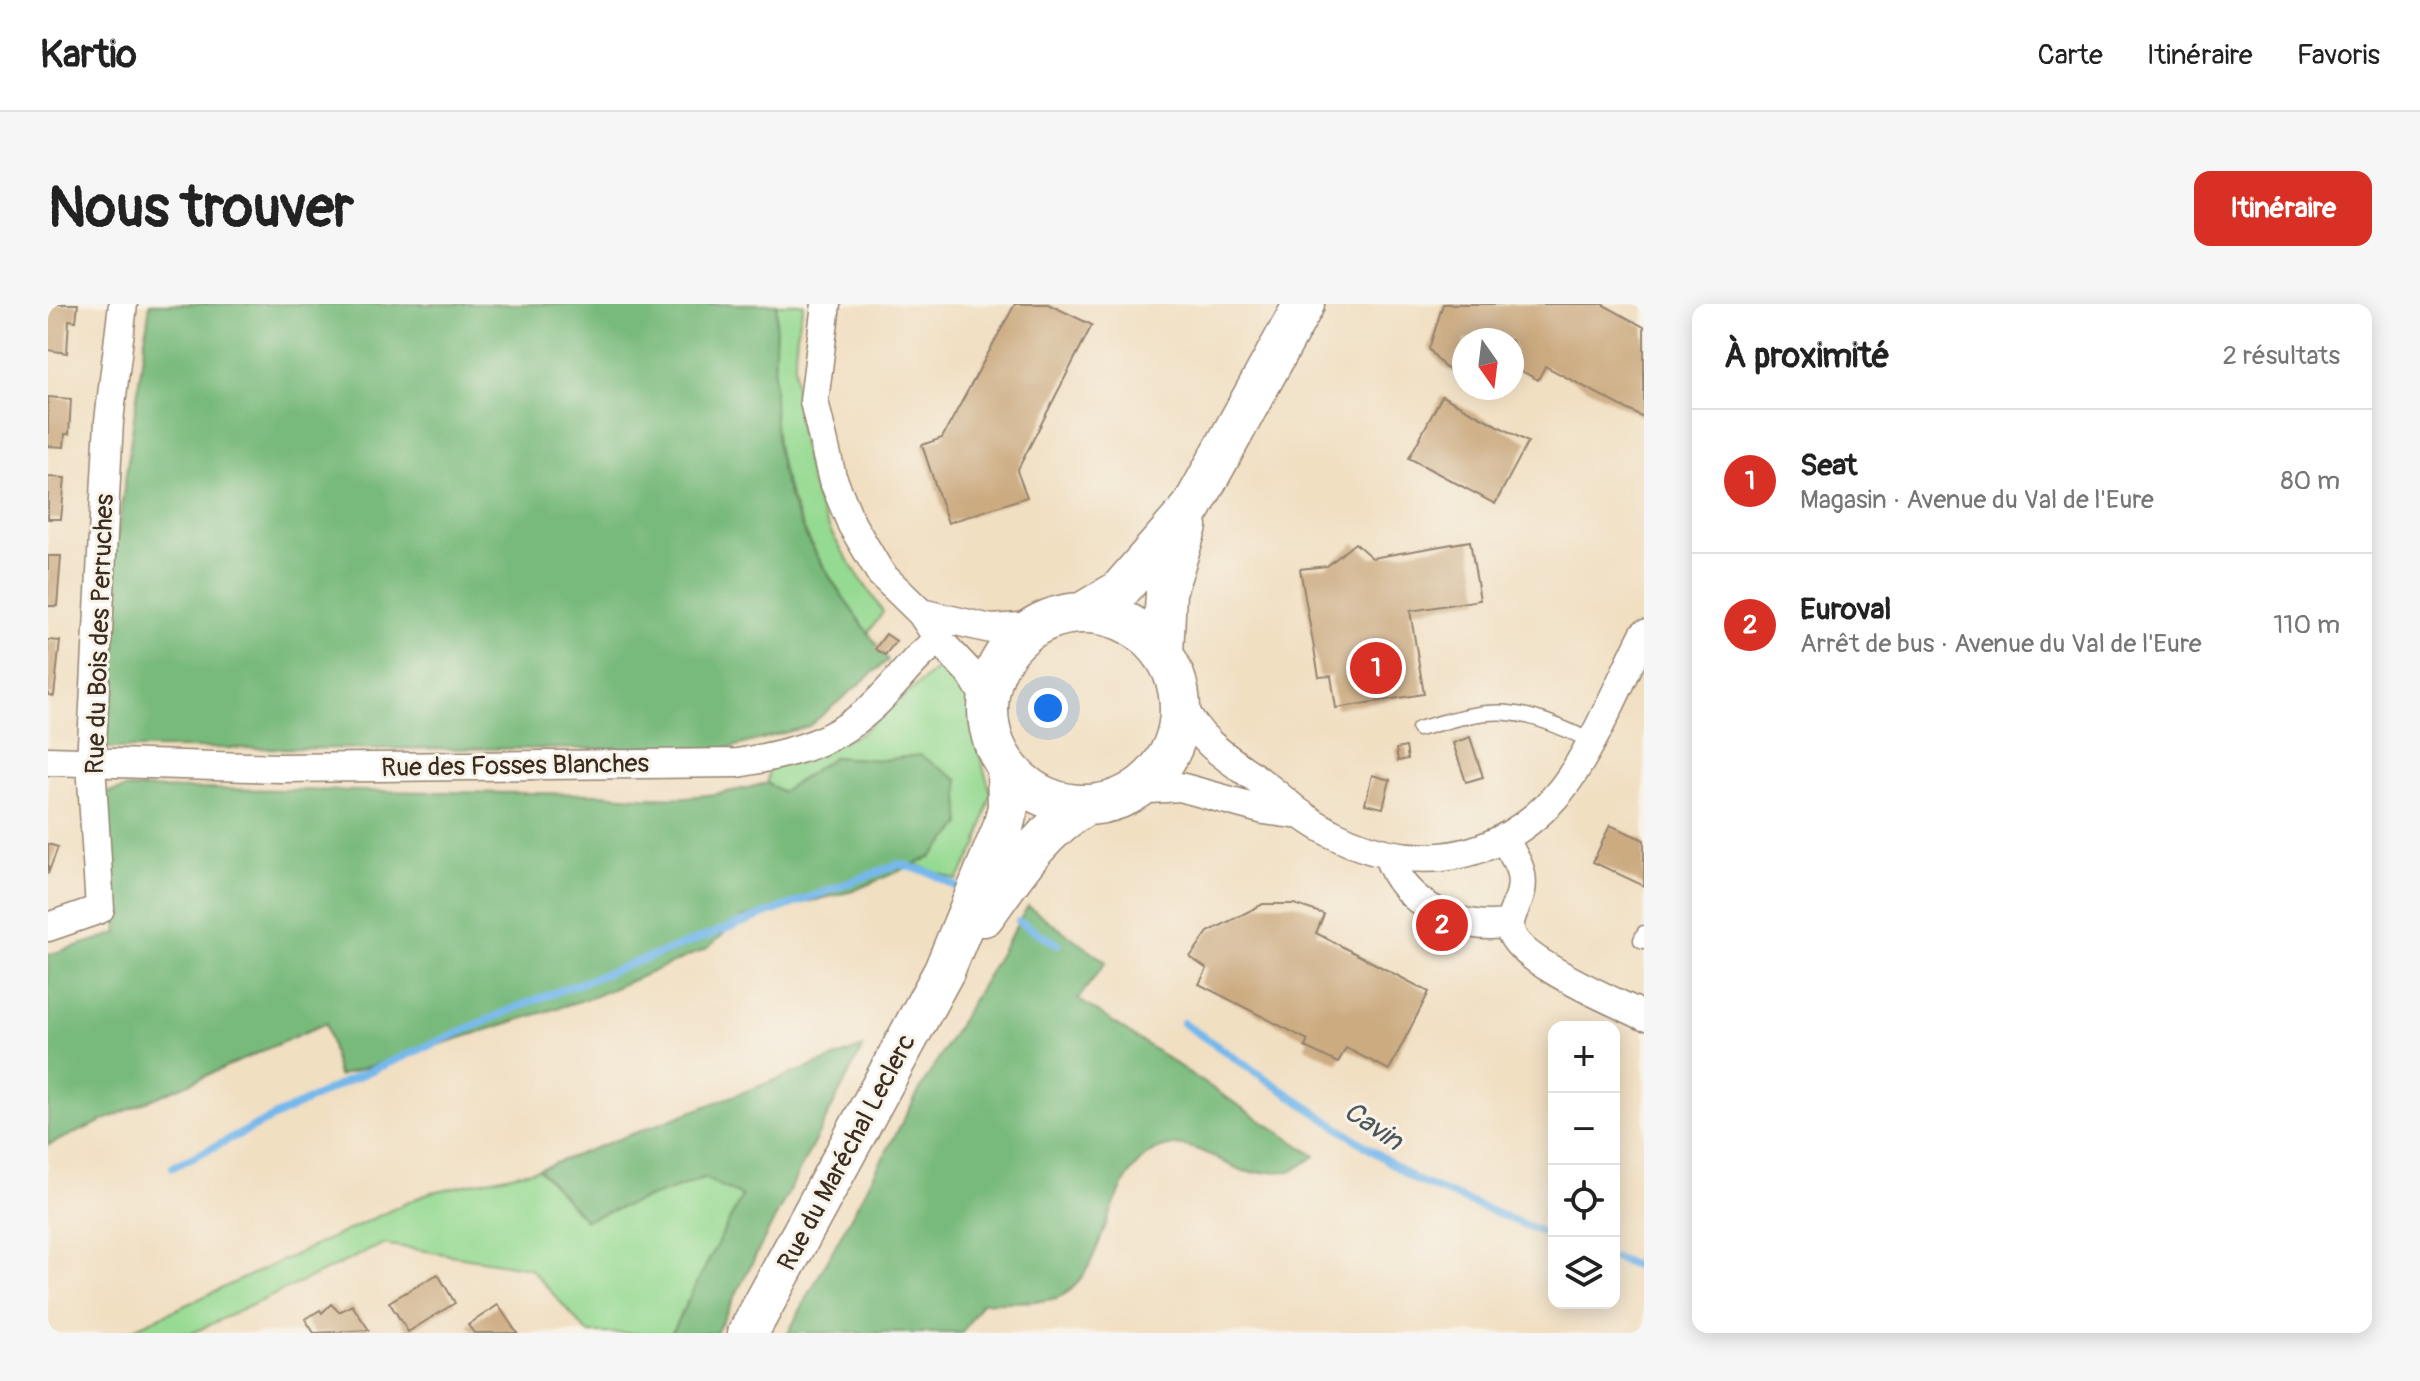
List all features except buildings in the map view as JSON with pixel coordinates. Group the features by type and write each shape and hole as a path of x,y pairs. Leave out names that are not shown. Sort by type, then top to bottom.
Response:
{"main road":[{"path":"1163,654 1166,592 1192,507 1304,304"},
{"path":"1082,613 1119,591 1192,507"},
{"path":"1082,613 1107,615 1136,627 1163,654 1174,673 1181,703 1178,734 1165,762 1144,785 1117,800 1084,806 1052,800 1023,784 1007,766 989,728 988,702 998,663 1019,637 1047,619 1082,613"},
{"name":"Rue du Maréchal Leclerc","path":"748,1333 944,971 1003,828 1008,807 1007,766"},
{"name":"Rue du Maréchal Leclerc","path":"944,971 1039,841 1059,820 1084,806"}],"street":[{"name":"Rue du Bois des Perruches","path":"48,927 100,909 91,763 109,421 123,304"},
{"path":"826,304 814,401 832,477 852,525 881,574 921,613 939,640 972,675 988,702"},
{"path":"921,613 991,629 1036,626"},
{"name":"Rue des Fosses Blanches","path":"48,761 280,768 738,763 792,753 838,736 884,696 939,640"},
{"path":"1181,703 1202,738 1300,815 1388,855 1406,860 1450,856 1504,839 1530,821 1561,790 1642,643"},
{"path":"1135,790 1180,787 1264,810 1300,815"},
{"path":"1504,839 1521,869 1524,887 1510,923 1511,935 1529,956 1644,1016"},
{"path":"1388,855 1402,885 1433,911 1469,924 1489,927 1510,923"}],"lane":[{"path":"1419,729 1458,717 1503,711 1540,717 1589,740"},
{"path":"1644,933 1641,940 1644,941"}],"green space":[{"path":"150,304 777,304 775,424 787,491 823,567 888,660 809,726 725,749 106,748 110,587"},
{"path":"777,304 804,304 798,327 795,378 805,459 825,520 883,612 868,633 816,553 787,487 775,425 773,384"},
{"path":"943,663 969,694 970,724 991,793 977,846 957,880 915,864 931,857 920,755 883,760 833,757 782,793 767,783 769,766 859,735"},
{"path":"920,755 958,780 961,825 931,857 853,891 741,918 708,948 593,997 338,1076 326,1023 48,1145 48,955 118,933 105,793 128,788 683,797 724,793 767,783 782,792 833,757 883,760"},
{"path":"1028,906 1106,962 1078,999 1315,1156 1293,1171 1254,1173 1199,1150 1169,1146 1147,1155 1131,1172 1118,1194 1087,1269 1074,1287 1056,1298 982,1303 962,1333 788,1333 917,1095"},
{"path":"863,1047 716,1333 671,1333 742,1196 704,1178 585,1220 539,1169"},
{"path":"539,1169 585,1220 704,1178 743,1196 671,1333 588,1333 530,1268 383,1244 192,1333 125,1333 428,1193"}],"waterway":[{"path":"173,1167 349,1080 527,1003 899,864 929,872 959,888"},
{"name":"Cavin","path":"1019,922 1058,944"},
{"name":"Cavin","path":"1183,1023 1416,1180 1548,1235"},
{"name":"Cavin","path":"1620,1260 1644,1269"}],"place":[{"name":"Seat","path":"1376,668"},
{"name":"Euroval","path":"1442,925"}]}
